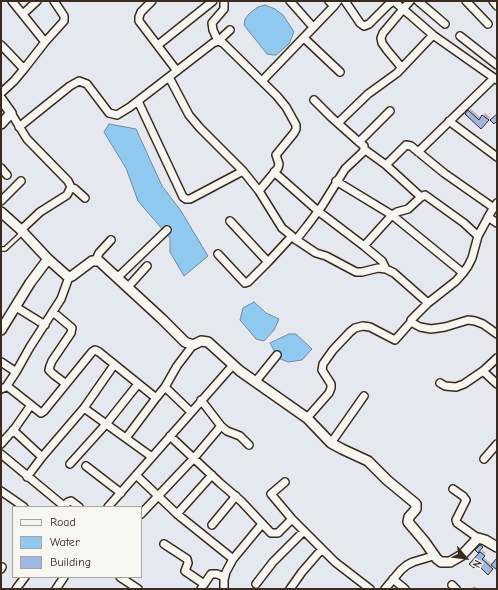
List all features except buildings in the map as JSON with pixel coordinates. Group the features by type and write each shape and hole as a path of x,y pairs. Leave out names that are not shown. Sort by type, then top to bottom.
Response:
{"street":[{"path":"12,1 45,42"},
{"path":"22,14 37,1"},
{"path":"1,93 14,81 65,19 54,1"},
{"path":"152,1 141,12 138,17 139,21 177,71"},
{"path":"158,45 213,1"},
{"path":"224,1 224,9 212,23 213,30 218,41 223,43 278,96 296,125 294,133 276,152 276,157 279,164 259,191"},
{"path":"290,1 313,27"},
{"path":"345,1 360,23 364,26 369,24 392,2 397,3 433,35 496,79 449,121 418,152"},
{"path":"402,68 382,43 381,38 383,33 410,1"},
{"path":"418,1 445,24"},
{"path":"466,1 488,24"},
{"path":"493,1 497,6"},
{"path":"262,81 304,38 334,3"},
{"path":"19,127 70,86 79,81 87,84 109,113 112,115 118,115 213,43 218,41 230,30"},
{"path":"338,123 368,94 386,82 402,68 433,35"},
{"path":"460,36 497,65"},
{"path":"304,38 340,72"},
{"path":"1,45 24,69"},
{"path":"169,77 189,115 243,171 259,191 282,228 316,253 326,256 356,272 378,268 386,269 394,273 428,303"},
{"path":"1,99 27,139 68,181 71,187 86,198"},
{"path":"314,100 364,146 364,149 386,165 421,197"},
{"path":"138,101 183,196 186,199 190,199 243,171"},
{"path":"359,142 390,112"},
{"path":"1,124 11,114"},
{"path":"449,121 497,157"},
{"path":"307,418 329,393 331,388 331,384 322,370 323,364 333,350 355,328 363,326 370,327 395,340 411,322 412,317 456,281 463,273 472,258 478,236 495,205 444,173 411,146 406,146 386,165"},
{"path":"218,254 245,283 248,282 294,238 318,211 336,181 364,149"},
{"path":"1,168 7,175"},
{"path":"274,172 318,211 382,261 386,269"},
{"path":"1,201 21,181"},
{"path":"336,181 392,215 463,273"},
{"path":"22,231 40,212 67,195 71,187"},
{"path":"364,246 392,215 408,209 425,195 478,236"},
{"path":"1,212 22,231 48,259 69,277"},
{"path":"488,217 497,223"},
{"path":"230,221 268,262"},
{"path":"118,277 167,230"},
{"path":"111,240 99,253 96,260 92,261 69,277 61,299 16,372 4,388 41,413 95,350 156,398"},
{"path":"1,330 30,283 48,259"},
{"path":"96,260 104,264 185,342 193,345"},
{"path":"128,287 147,266"},
{"path":"16,307 45,325"},
{"path":"53,312 72,328 71,333 49,370 66,384"},
{"path":"411,322 420,328 431,329 468,320 483,324 497,334"},
{"path":"126,438 165,387 177,366 193,345 201,341 208,342 233,365 307,418 331,443 368,461 387,480 415,502 416,507 409,517 408,522 422,538 434,556 441,562 450,562 462,555 478,538"},
{"path":"256,382 277,354"},
{"path":"440,383 445,386 456,387 464,384 483,371 497,358"},
{"path":"1,362 16,372"},
{"path":"28,477 42,457 84,408 114,365"},
{"path":"109,506 233,365"},
{"path":"483,371 497,384"},
{"path":"70,464 107,423 138,384"},
{"path":"165,387 191,412"},
{"path":"331,443 364,396"},
{"path":"201,400 227,431 240,436 249,445"},
{"path":"1,444 31,405"},
{"path":"84,408 107,423 152,457"},
{"path":"142,513 222,426"},
{"path":"13,430 42,457"},
{"path":"170,436 236,496 271,533 278,533 292,519"},
{"path":"484,459 497,444"},
{"path":"1,454 65,506 71,501 78,506"},
{"path":"86,466 121,493"},
{"path":"136,475 177,514 233,559"},
{"path":"177,514 212,475"},
{"path":"285,482 271,494 292,519 335,562 370,589"},
{"path":"453,489 466,500 456,517 457,523 478,538 497,547"},
{"path":"1,491 23,506"},
{"path":"212,525 236,496"},
{"path":"224,589 224,577 233,559 262,524"},
{"path":"256,584 273,562 304,531"},
{"path":"164,544 186,559 188,563 185,571 202,586 208,577 214,573 224,577"},
{"path":"290,589 302,572 322,549"},
{"path":"385,589 407,565 434,556"},
{"path":"16,589 25,578"},
{"path":"56,589 63,578"},
{"path":"122,578 138,589"},
{"path":"393,579 405,589"}],"lane":[{"path":"1,249 5,249 22,231"}],"water":[{"path":"265,5 275,9 283,15 294,32 289,44 276,55 267,54 244,25 245,19 250,13 258,7"},
{"path":"109,124 136,129 162,186 181,211 208,256 184,276 170,252 170,238 138,201 126,168 104,132"},
{"path":"254,302 266,313 279,319 274,330 264,341 256,339 240,320 243,308"},
{"path":"289,334 296,334 312,349 302,360 288,362 278,358 270,343"}]}
